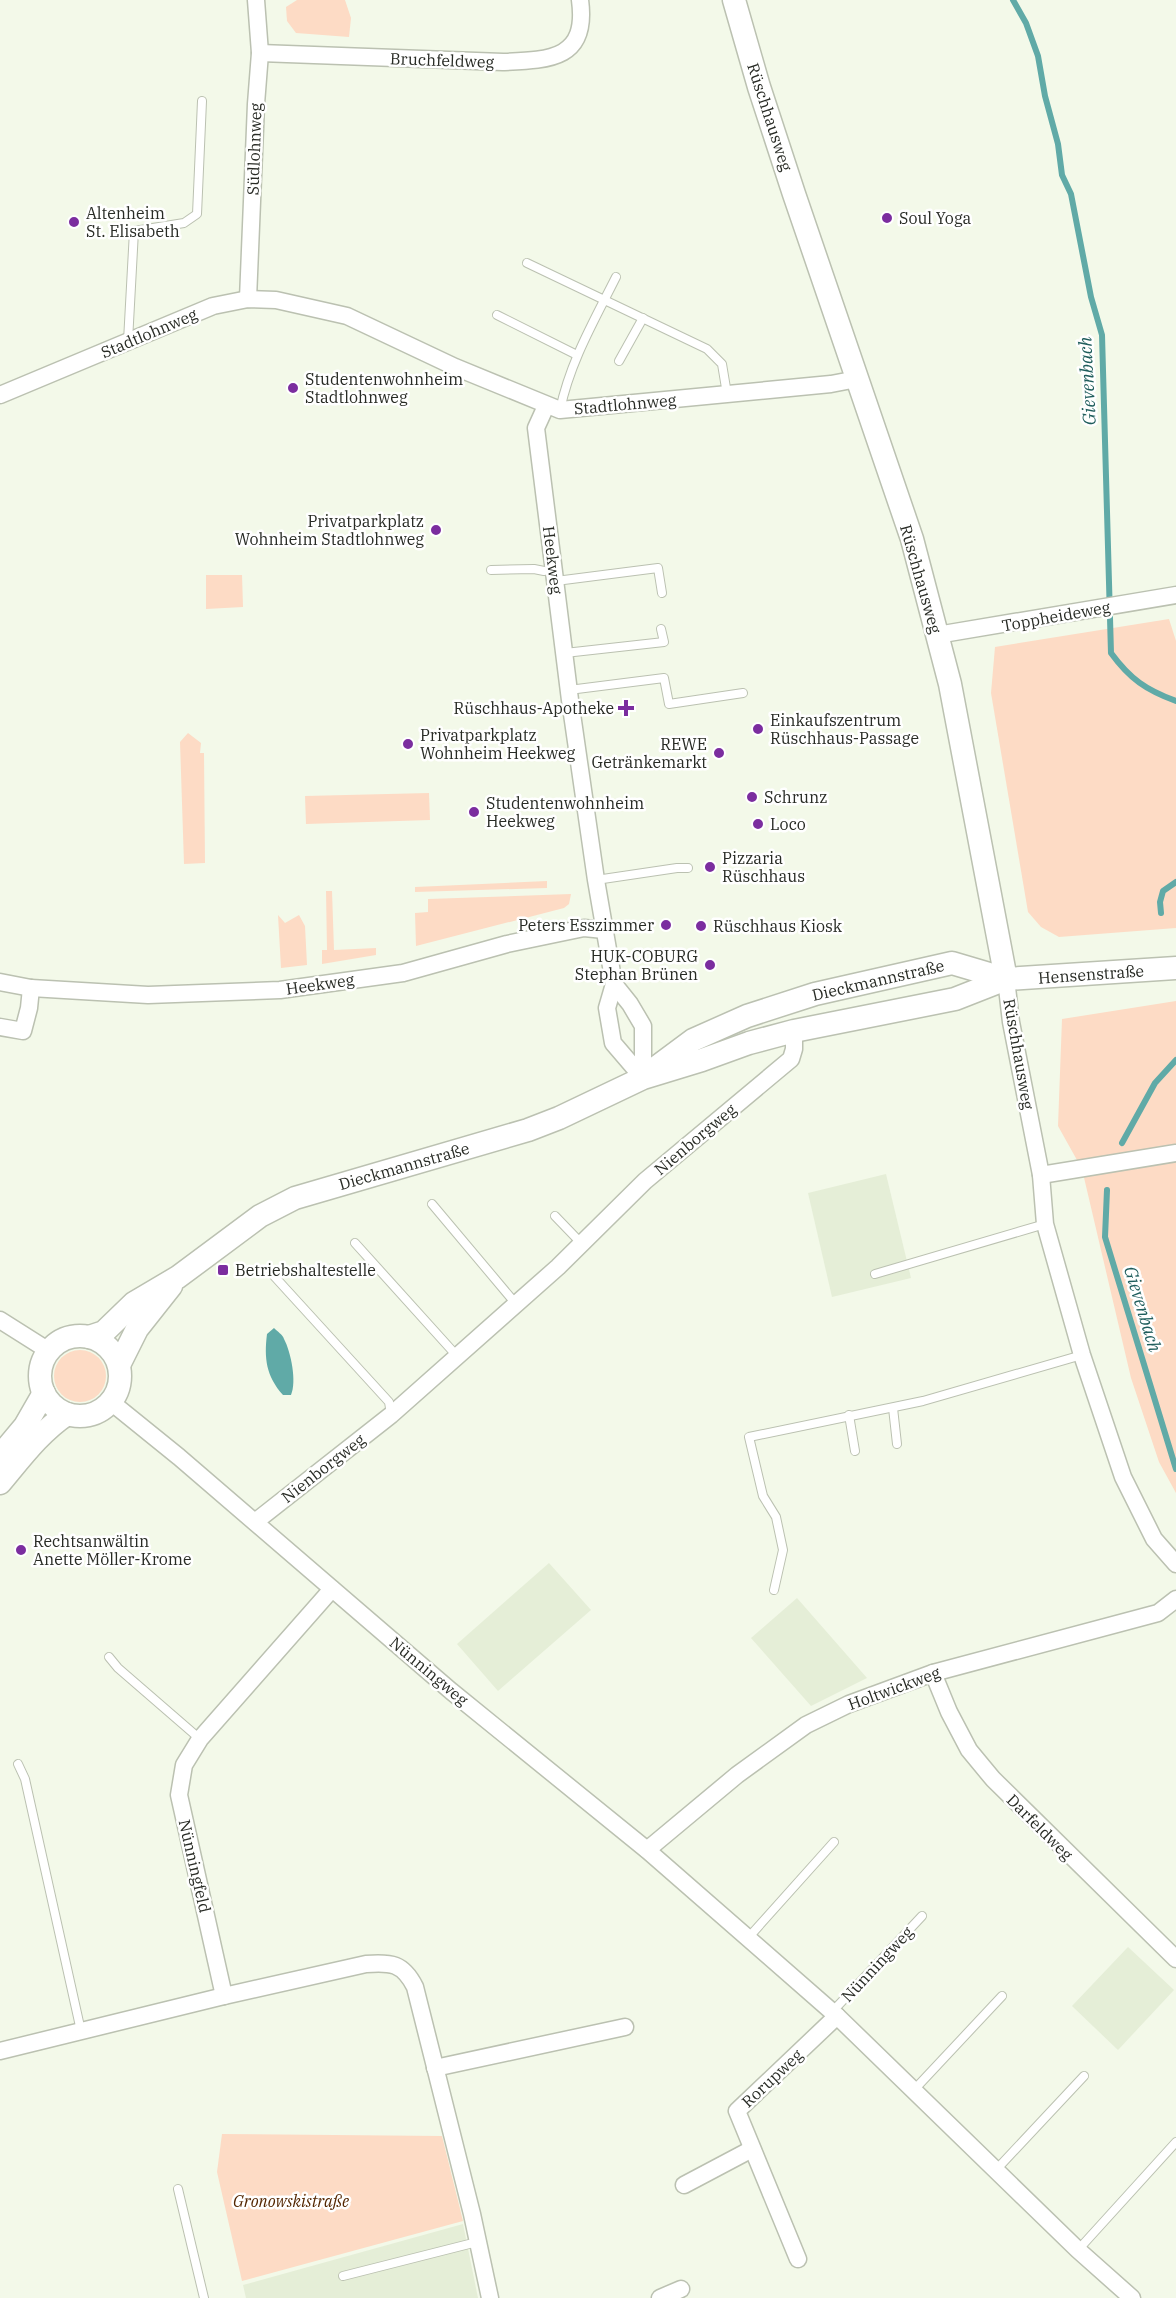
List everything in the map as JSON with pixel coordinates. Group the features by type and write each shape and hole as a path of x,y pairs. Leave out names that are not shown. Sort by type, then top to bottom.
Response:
{"street":[{"name":"Südlohnweg","path":"248,298 260,53 256,0"},
{"name":"Bruchfeldweg","path":"260,53 503,62 532,61 560,54 578,41 583,18 580,0"},
{"name":"Rüschhausweg","path":"734,0 759,87 912,539 937,635 961,736 1006,979 1011,1022 1041,1174 1045,1224 1082,1355 1123,1477 1154,1539 1176,1564"},
{"name":"Stadtlohnweg","path":"0,395 213,306 248,298 276,300 347,316 454,367 553,408 727,394 831,384 857,379"},
{"name":"Heekweg","path":"553,408 536,428 550,576 565,653 568,690 596,880 614,984 607,1008 613,1043 643,1077"},
{"name":"Toppheideweg","path":"937,635 1176,595"},
{"name":"Heekweg","path":"0,982 31,988 185,995 280,990 403,972 507,944 584,928 604,930"},
{"name":"Dieckmannstraße","path":"643,1077 693,1040 747,1016 815,994 952,963 1006,979"},
{"name":"Hensenstraße","path":"1006,979 1176,968"},
{"name":"Dieckmannstraße","path":"49,1351 67,1338 104,1332 134,1303 178,1276 260,1216 296,1198 528,1130 559,1118 643,1077 702,1060 749,1043 794,1031 955,999 1006,979"},
{"name":"Heekweg","path":"614,984 630,1004 643,1026 643,1077"},
{"path":"0,1027 23,1031 31,988"},
{"name":"Nienborgweg","path":"255,1522 391,1415 583,1245 645,1181 791,1059 794,1048 794,1031"},
{"path":"1041,1174 1176,1153"},
{"name":"Dieckmannstraße","path":"111,1402 118,1391 119,1365 137,1329 178,1276"},
{"path":"0,1320 49,1351 40,1371 44,1393 58,1410 67,1414 91,1415 102,1410 111,1402"},
{"path":"89,1336 108,1347 119,1365"},
{"path":"0,1456 25,1426 44,1393"},
{"name":"Nünningweg","path":"111,1402 460,1698 647,1850 834,2014 995,2171 1132,2298"},
{"path":"0,1483 37,1439 67,1414"},
{"name":"Nünningfeld","path":"224,1996 178,1795 184,1765 200,1739 332,1589"},
{"name":"Holtwickweg","path":"647,1850 737,1775 806,1725 849,1704 933,1673 1158,1613 1176,1599"},
{"name":"Darfeldweg","path":"933,1673 949,1712 969,1750 993,1779 1176,1959"},
{"path":"0,2051 366,1964 383,1962 398,1966 408,1974 415,1987 472,2214 490,2298"},
{"name":"Rorupweg","path":"798,2259 736,2111 834,2014"},
{"path":"435,2068 625,2027"},
{"path":"684,2186 752,2149"},
{"path":"660,2298 681,2289"}],"lane":[{"path":"128,342 134,231 184,223 197,214 202,101"},
{"path":"527,263 714,354 722,364 727,394"},
{"path":"553,408 616,277"},
{"path":"497,315 577,356"},
{"path":"619,361 643,318"},
{"path":"491,570 534,569 550,576 658,568 662,593"},
{"path":"565,653 663,642 661,628"},
{"path":"568,690 664,678 669,704 743,693"},
{"path":"596,880 688,868"},
{"path":"432,1203 516,1304"},
{"path":"555,1216 583,1245"},
{"path":"875,1274 1045,1224"},
{"path":"355,1243 457,1356"},
{"path":"274,1276 389,1402 391,1415"},
{"path":"774,1590 783,1550 776,1517 763,1496 749,1437 923,1401 1082,1355"},
{"path":"893,1407 897,1444"},
{"path":"849,1415 855,1451"},
{"path":"110,1657 118,1668 200,1739"},
{"path":"18,1764 25,1779 81,2031"},
{"path":"747,1938 834,1842"},
{"name":"Nünningweg","path":"834,2014 921,1916"},
{"path":"913,2091 1002,1996"},
{"path":"995,2171 1084,2076"},
{"path":"1078,2250 1176,2142"},
{"path":"178,2189 204,2298"},
{"path":"343,2276 477,2242"}],"shaded area":[{"path":"886,1174 911,1278 832,1297 808,1193"},
{"path":"549,1563 591,1610 498,1691 457,1644"},
{"path":"797,1598 867,1678 811,1706 751,1638"},
{"path":"1128,1947 1174,1990 1118,2050 1072,2006"},
{"path":"463,2224 478,2298 246,2298 243,2285"}],"green space":[{"path":"297,0 345,0 351,18 349,37 296,33 287,21 286,7"},
{"path":"206,575 242,575 243,607 206,609"},
{"path":"1169,619 1176,641 1176,928 1059,937 1041,927 1028,912 991,693 995,647"},
{"path":"188,733 201,743 200,753 204,753 205,863 184,864 180,742"},
{"path":"429,793 430,820 306,824 305,796"},
{"path":"547,881 547,888 415,892 415,887"},
{"path":"326,891 332,891 334,950 376,948 376,955 322,964 322,950 327,950"},
{"path":"571,894 569,904 564,908 416,946 415,913 428,912 428,899"},
{"path":"278,915 285,923 299,915 305,926 307,965 281,968"},
{"path":"1176,1001 1176,1493 1159,1462 1131,1378 1082,1169 1058,1126 1062,1019"},
{"path":"80,1350 94,1354 102,1362 106,1376 102,1390 94,1398 80,1402 66,1398 58,1390 54,1376 58,1362 66,1354"},
{"name":"Gronowskistraße","path":"222,2134 442,2136 463,2221 242,2281 217,2172"}],"water":[{"path":"274,1328 287,1345 291,1359 293,1389 291,1395 283,1395 270,1374 266,1351 267,1334"}],"waterway":[{"name":"Gievenbach","path":"1013,0 1026,23 1038,56 1045,96 1058,144 1062,175 1071,194 1091,297 1102,335 1111,653 1139,683 1176,701"},
{"name":"Gievenbach","path":"1161,913 1160,902 1163,891 1176,882"},
{"name":"Gievenbach","path":"1122,1143 1155,1083 1176,1060"},
{"name":"Gievenbach","path":"1107,1190 1105,1237 1176,1469"}],"place":[{"name":"Soul Yoga","path":"887,218"},
{"name":"Altenheim St. Elisabeth","path":"74,222"},
{"name":"Studentenwohnheim Stadtlohnweg","path":"293,388"},
{"name":"Privatparkplatz Wohnheim Stadtlohnweg","path":"436,530"},
{"name":"Rüschhaus-Apotheke","path":"626,708"},
{"name":"Einkaufszentrum Rüschhaus-Passage","path":"758,729"},
{"name":"Privatparkplatz Wohnheim Heekweg","path":"408,744"},
{"name":"REWE Getränkemarkt","path":"719,753"},
{"name":"Schrunz","path":"752,797"},
{"name":"Studentenwohnheim Heekweg","path":"474,812"},
{"name":"Loco","path":"758,824"},
{"name":"Pizzaria Rüschhaus","path":"710,867"},
{"name":"Peters Esszimmer","path":"666,925"},
{"name":"Rüschhaus Kiosk","path":"701,926"},
{"name":"HUK-COBURG Stephan Brünen","path":"710,965"},
{"name":"Betriebshaltestelle","path":"223,1270"},
{"name":"Rechtsanwältin Anette Möller-Krome","path":"21,1550"}]}
